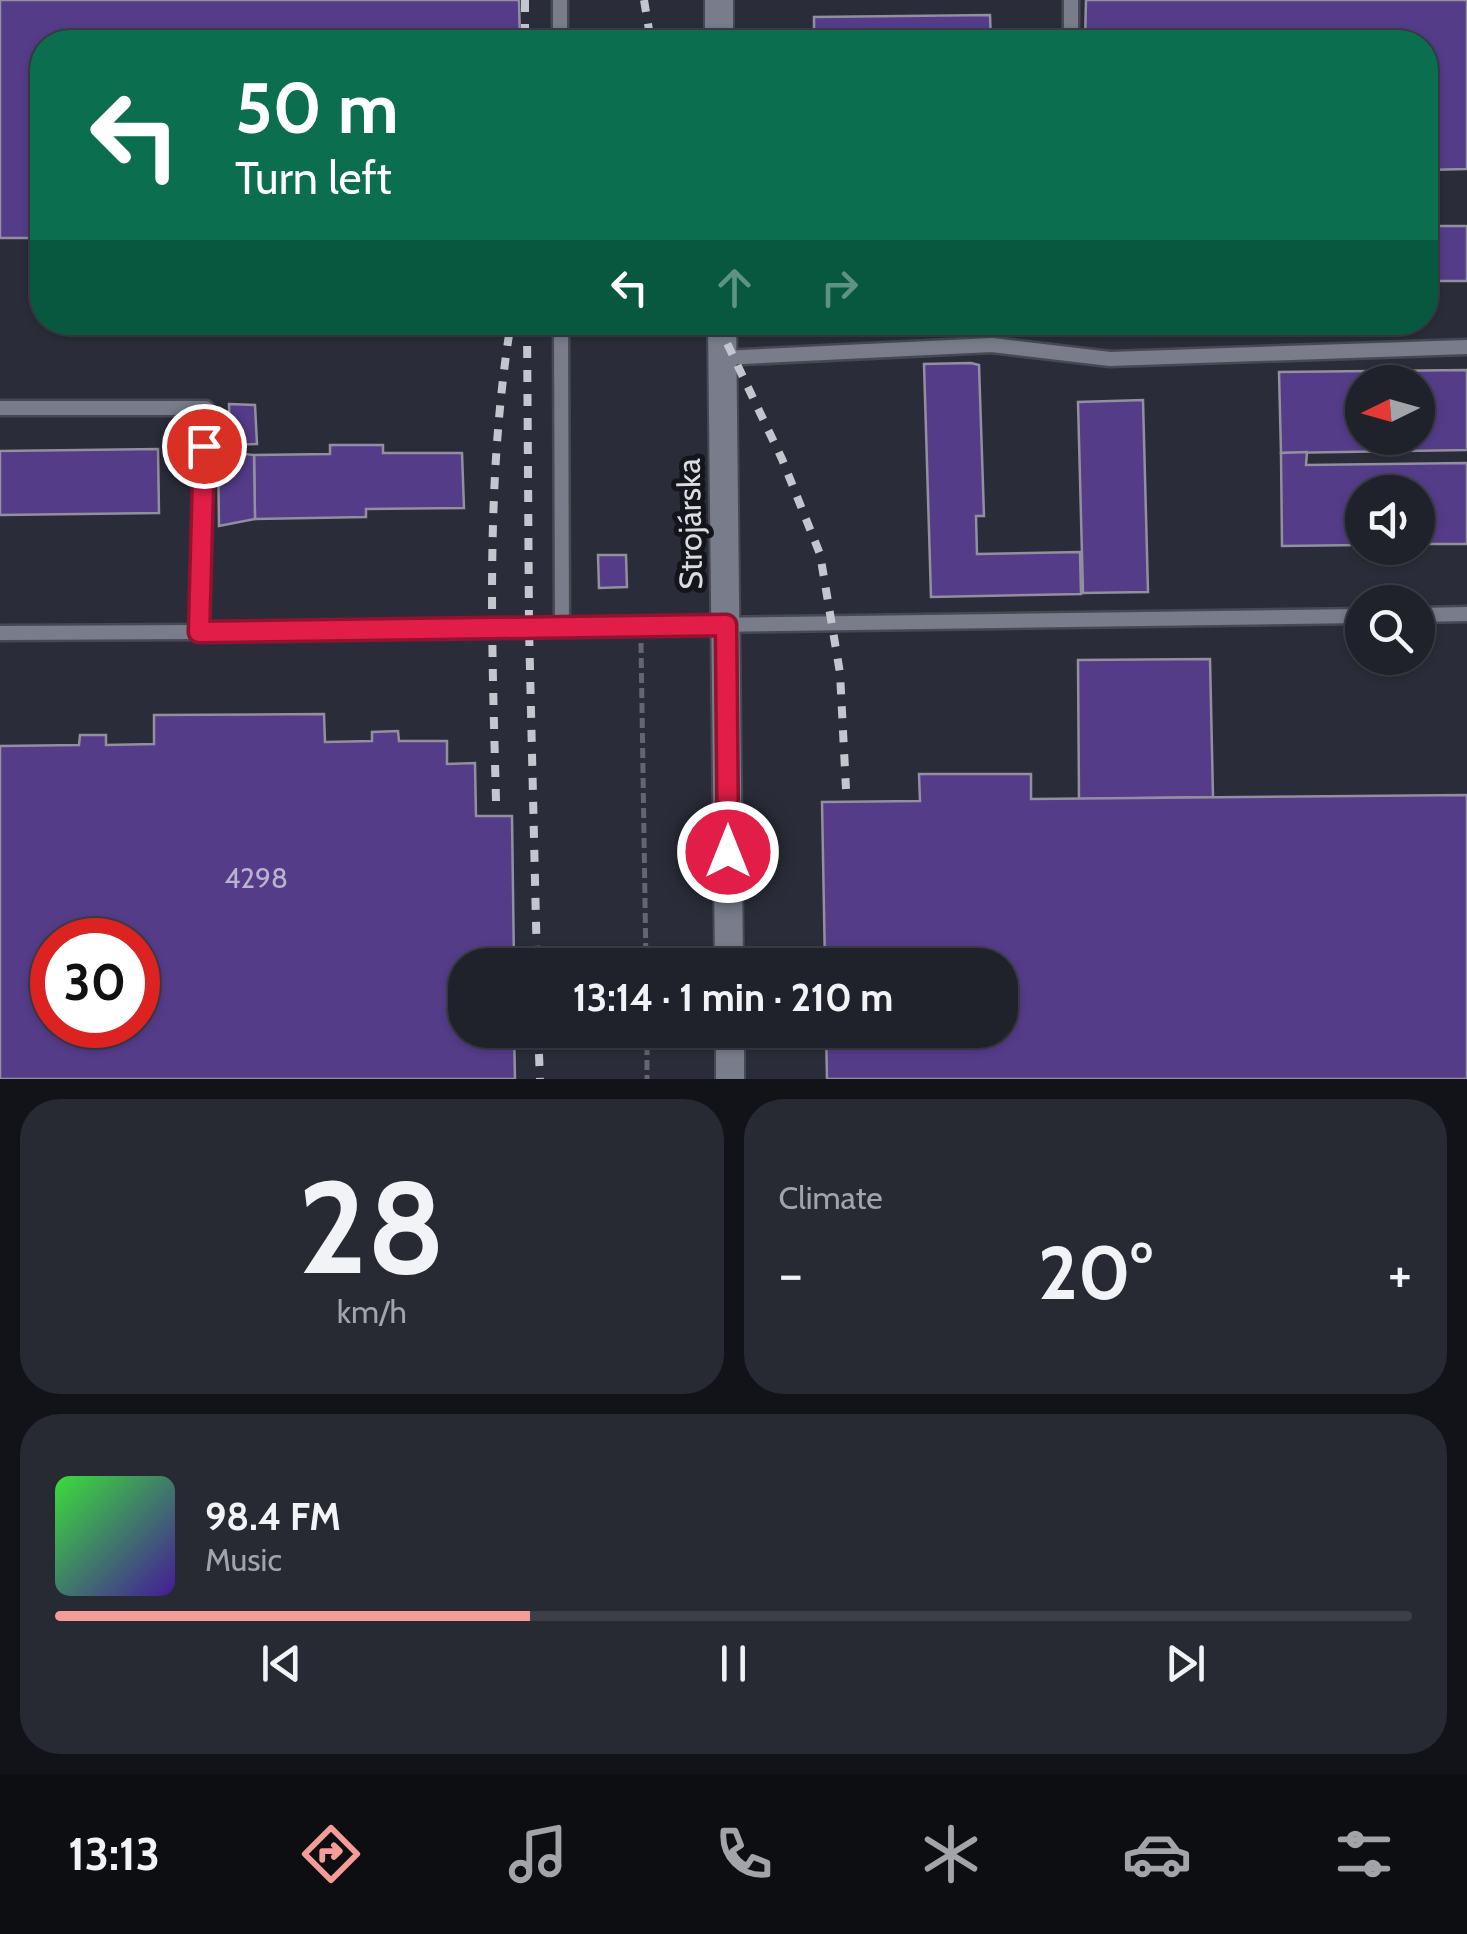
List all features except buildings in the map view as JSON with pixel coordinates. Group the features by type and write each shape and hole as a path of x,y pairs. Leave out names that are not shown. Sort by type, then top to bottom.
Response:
{"street":[{"path":"719,0 719,30"},
{"name":"Strojárska","path":"722,335 729,948"},
{"path":"730,1048 730,1079"}],"lane":[{"path":"560,0 560,30"},
{"path":"1070,0 1071,30"},
{"path":"561,335 562,629"},
{"path":"723,358 992,346 1110,359 1467,346"},
{"path":"0,408 206,408 199,632"},
{"path":"1435,615 1467,614"},
{"path":"0,634 1345,616"}],"path":[{"path":"640,627 646,948"},
{"path":"646,1048 647,1079"}],"railway":[{"path":"525,0 525,30"},
{"path":"644,0 649,30"},
{"path":"496,801 494,501 509,335"},
{"path":"527,335 537,948"},
{"path":"723,335 782,459 820,554 840,673 846,789"},
{"path":"539,1048 540,1079"}],"route":[{"path":"204,446 199,632 726,625 728,852"}]}
